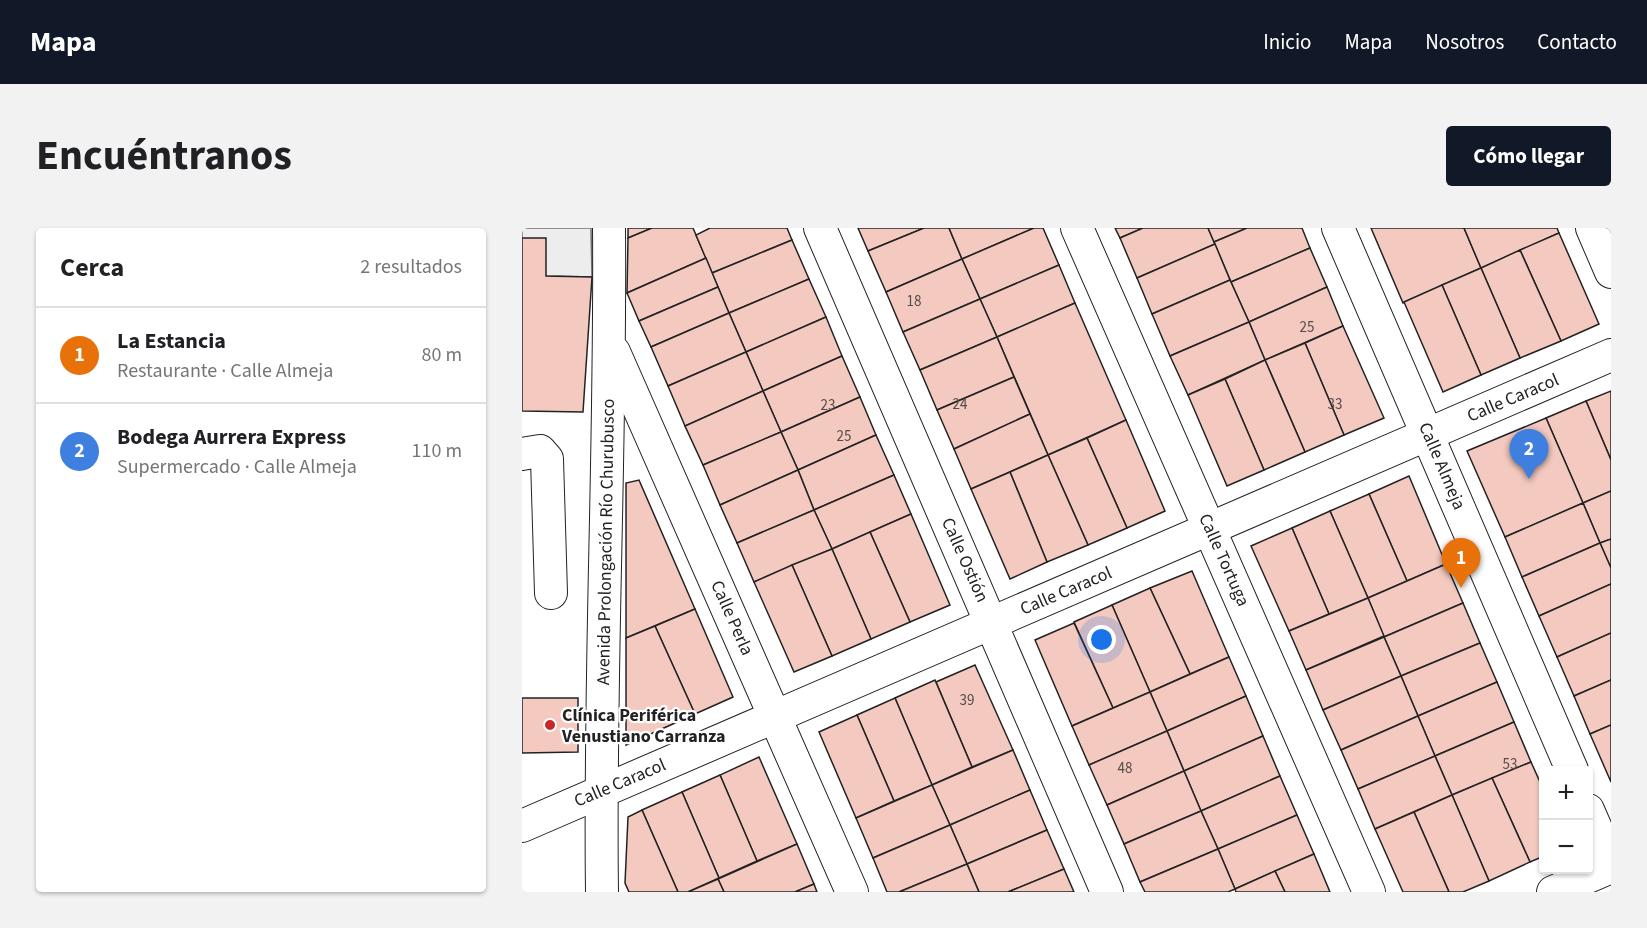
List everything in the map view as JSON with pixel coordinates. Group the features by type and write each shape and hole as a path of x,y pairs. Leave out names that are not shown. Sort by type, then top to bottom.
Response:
{"street":[{"name":"Avenida Prolongación Río Churubusco","path":"603,892 601,792 610,345 609,228"},
{"name":"Calle Ostión","path":"820,228 1107,892"},
{"name":"Calle Tortuga","path":"1077,228 1369,892"},
{"name":"Calle Almeja","path":"1338,228 1429,434 1570,766"},
{"path":"1592,228 1611,272"},
{"name":"Calle Perla","path":"610,345 852,892"},
{"name":"Calle Caracol","path":"522,826 1611,355"},
{"path":"522,454 540,452 547,459 551,593"},
{"path":"1552,892 1611,865 1592,820"}],"shaded area":[{"path":"522,228 591,228 592,277 546,276 522,238"}],"building":[{"path":"628,228 652,228 628,238"},
{"path":"652,228 693,228 706,258 627,293 628,238"},
{"path":"710,228 787,228 792,240 712,273 696,235"},
{"path":"858,228 924,228 868,251"},
{"path":"924,228 949,228 962,259 886,292 868,251"},
{"path":"949,228 1034,228 962,259"},
{"path":"1034,228 1043,228 1059,265 980,299 962,259"},
{"path":"1115,228 1143,228 1120,238"},
{"path":"1143,228 1208,228 1215,244 1137,278 1120,238"},
{"path":"1208,228 1247,228 1214,242"},
{"path":"1247,228 1302,228 1310,248 1231,282 1214,242"},
{"path":"1371,228 1464,228 1481,268 1403,303"},
{"path":"1464,228 1557,228 1559,233 1481,268"},
{"path":"1559,233 1599,324 1561,341 1520,250"},
{"path":"522,238 546,238 546,276 592,277 583,412 522,411"},
{"path":"792,240 809,279 729,313 712,273"},
{"path":"1215,244 1230,280 1152,314 1137,278"},
{"path":"1310,248 1327,287 1249,322 1231,282"},
{"path":"1520,250 1561,341 1520,358 1481,268"},
{"path":"706,258 718,287 639,321 627,293"},
{"path":"962,259 980,299 903,332 886,292"},
{"path":"1059,265 1075,303 997,337 980,299"},
{"path":"1481,268 1520,358 1481,375 1442,285"},
{"path":"809,279 826,317 746,352 729,313"},
{"path":"1230,280 1249,322 1170,356 1152,314"},
{"path":"1442,285 1481,375 1443,392 1404,302"},
{"path":"718,287 729,313 651,347 639,321"},
{"path":"1327,287 1343,326 1265,360 1249,322"},
{"path":"980,299 997,337 920,370 903,332"},
{"path":"1075,303 1126,420 1048,455 997,337"},
{"path":"729,313 746,352 668,386 651,347"},
{"path":"826,317 842,356 763,391 746,352"},
{"path":"1249,322 1265,360 1188,395 1170,356"},
{"path":"1343,326 1384,418 1344,435 1305,343"},
{"path":"997,337 1014,377 937,410 920,370"},
{"path":"1305,343 1344,435 1305,452 1265,360"},
{"path":"746,352 763,391 685,426 668,386"},
{"path":"842,356 860,397 781,432 763,391"},
{"path":"1265,360 1305,452 1264,470 1225,379"},
{"path":"1014,377 1030,414 954,449 937,410"},
{"path":"1225,379 1264,470 1227,486 1188,395"},
{"path":"763,391 781,432 703,465 685,426"},
{"path":"1611,391 1611,460 1586,401"},
{"path":"860,397 876,435 798,470 781,432"},
{"path":"1586,401 1611,460 1611,491 1583,503 1546,418"},
{"path":"1030,414 1048,455 971,489 954,449"},
{"path":"1546,418 1583,503 1505,537 1467,451"},
{"path":"1126,420 1165,511 1127,528 1087,438"},
{"path":"781,432 798,470 720,505 703,465"},
{"path":"876,435 894,475 814,510 798,470"},
{"path":"1087,438 1127,528 1088,545 1048,455"},
{"path":"1048,455 1088,545 1047,562 1010,472"},
{"path":"798,470 814,510 737,543 720,505"},
{"path":"1010,472 1047,562 1010,579 971,489"},
{"path":"894,475 911,514 832,549 814,510"},
{"path":"1409,476 1446,564 1407,581 1369,494"},
{"path":"639,480 695,609 626,638 626,483"},
{"path":"1611,491 1611,539 1600,543 1583,503"},
{"path":"1369,494 1407,581 1368,598 1330,511"},
{"path":"1583,503 1600,543 1522,577 1505,537"},
{"path":"814,510 832,549 754,582 737,543"},
{"path":"1330,511 1368,598 1329,614 1292,528"},
{"path":"911,514 950,605 910,622 870,532"},
{"path":"1292,528 1329,614 1289,631 1251,546"},
{"path":"870,532 910,622 871,639 832,549"},
{"path":"1611,539 1611,568 1600,543"},
{"path":"1600,543 1611,568 1611,584 1539,616 1522,577"},
{"path":"832,549 871,639 832,656 792,565"},
{"path":"1446,564 1463,603 1384,637 1368,598"},
{"path":"792,565 832,656 794,672 754,582"},
{"path":"1192,571 1229,657 1190,674 1150,588"},
{"path":"1611,584 1611,633 1557,657 1539,616"},
{"path":"1150,588 1190,674 1150,692 1112,605"},
{"path":"1368,598 1384,636 1306,670 1289,631"},
{"path":"1463,603 1480,643 1401,676 1384,637"},
{"path":"1112,605 1150,692 1113,708 1074,622"},
{"path":"695,609 733,697 695,714 655,626"},
{"path":"1074,623 1113,708 1072,726 1035,640"},
{"path":"655,626 695,714 626,745 626,638"},
{"path":"1611,633 1611,680 1574,696 1557,657"},
{"path":"1384,637 1401,676 1323,710 1306,670"},
{"path":"1480,643 1497,682 1418,716 1401,676"},
{"path":"1229,657 1246,696 1167,731 1150,692"},
{"path":"975,665 1013,750 972,767 936,682"},
{"path":"1401,676 1418,716 1341,750 1323,710"},
{"path":"935,680 972,767 932,785 895,698"},
{"path":"1611,680 1611,725 1590,734 1574,696"},
{"path":"1497,682 1514,722 1435,756 1418,716"},
{"path":"1150,692 1167,731 1089,765 1072,726"},
{"path":"1246,696 1263,736 1184,771 1167,731"},
{"name":"Clínica Periférica Venustiano Carranza","path":"522,698 578,698 578,752 522,753"},
{"path":"895,698 932,785 894,801 857,715"},
{"path":"857,715 894,801 856,818 819,732"},
{"path":"1418,716 1435,756 1358,789 1341,750"},
{"path":"1514,722 1531,762 1452,795 1435,756"},
{"path":"1611,725 1611,782 1590,734"},
{"path":"1167,731 1184,771 1107,805 1089,765"},
{"path":"1263,736 1280,776 1201,811 1184,771"},
{"path":"1013,750 1030,790 950,825 932,785"},
{"path":"1435,756 1452,795 1375,829 1358,789"},
{"path":"759,757 797,844 757,861 720,775"},
{"path":"1531,762 1539,780 1539,858 1530,862 1492,778"},
{"path":"1184,771 1201,811 1124,844 1107,805"},
{"path":"720,775 757,861 719,878 682,792"},
{"path":"1280,776 1297,815 1218,849 1201,811"},
{"path":"1492,778 1530,862 1489,881 1452,795"},
{"path":"932,785 950,825 873,858 856,818"},
{"path":"1030,790 1047,830 967,864 950,825"},
{"path":"682,792 719,878 688,892 678,892 642,810"},
{"path":"1452,795 1489,881 1463,892 1449,892 1414,812"},
{"path":"642,810 678,892 629,892 625,883 628,817"},
{"path":"1201,811 1218,849 1140,882 1124,844"},
{"path":"1414,812 1449,892 1403,892 1375,829"},
{"path":"1297,815 1314,854 1235,889 1218,849"},
{"path":"950,825 967,864 899,892 887,892 873,858"},
{"path":"1047,830 1064,869 1008,892 979,892 967,864"},
{"path":"797,844 814,884 795,892 724,892 718,879"},
{"path":"1218,849 1235,889 1228,892 1145,892 1140,882"},
{"path":"1314,854 1330,892 1285,892 1275,871"},
{"path":"967,864 979,892 899,892"},
{"path":"1064,869 1074,892 1008,892"},
{"path":"1275,871 1285,892 1236,892 1235,889"},
{"path":"718,879 724,892 688,892"},
{"path":"814,884 817,892 795,892"}],"place":[{"name":"Bodega Aurrera Express","path":"1529,479"},
{"name":"La Estancia","path":"1461,588"},
{"name":"Clínica Periférica Venustiano Carranza","path":"550,725"}]}
